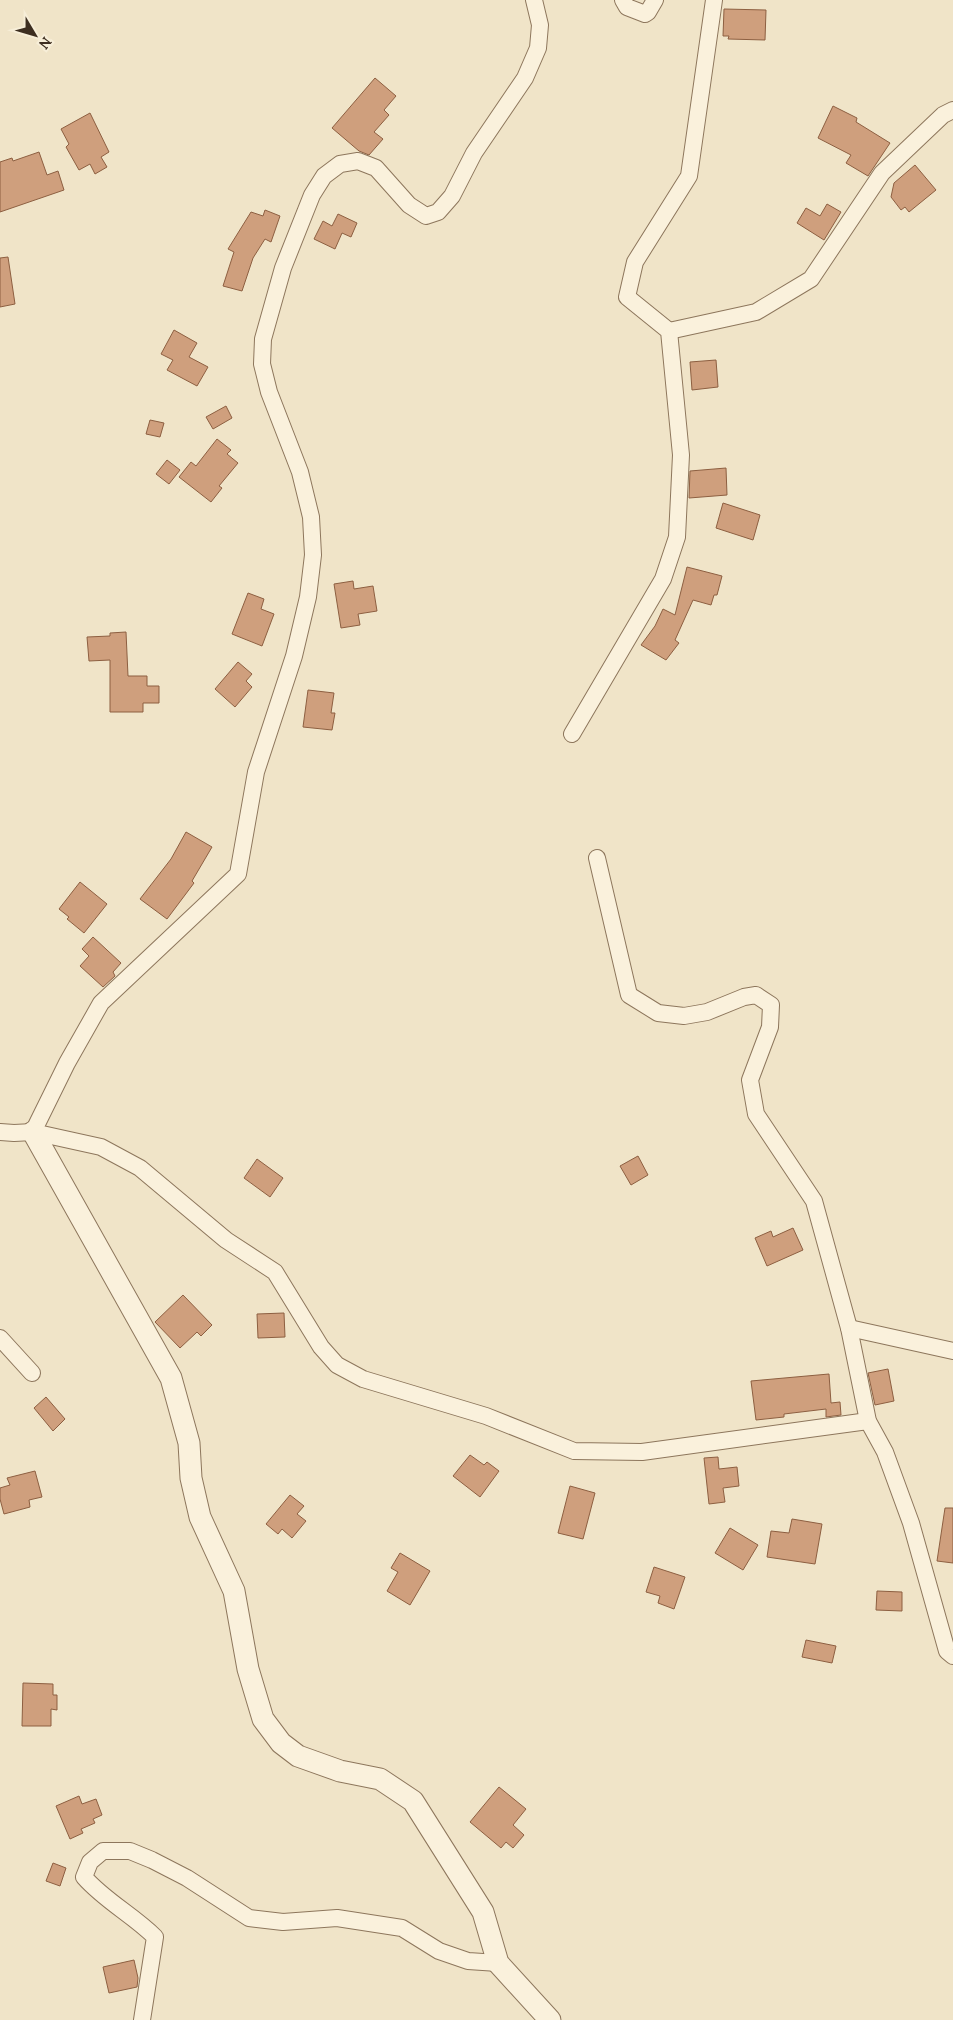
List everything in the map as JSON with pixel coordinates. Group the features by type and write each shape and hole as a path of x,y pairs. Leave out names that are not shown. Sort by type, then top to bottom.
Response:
{"street":[{"path":"33,1132 68,1062 101,1003 238,874 256,772 294,656 308,598 313,555 311,517 300,472 269,392 262,364 263,339 284,268 312,195 324,176 340,164 358,161 376,168 409,205 426,216 438,212 452,196 474,152 525,78 538,48 540,25 534,0"},
{"path":"623,0 627,7 645,14 655,0"},
{"path":"572,734 663,579 677,537 681,455 669,330 627,296 635,262 689,176 714,0"},
{"path":"669,330 756,312 811,280 882,173 943,115 953,110"},
{"path":"597,858 629,995 658,1013 684,1016 707,1012 744,997 756,995 771,1005 770,1027 750,1080 756,1114 814,1201 849,1328 868,1421 885,1452 911,1523 947,1652 953,1656"},
{"path":"0,1132 33,1132 101,1147 140,1168 226,1240 275,1272 321,1347 337,1365 363,1378 486,1416 574,1451 642,1452 868,1421"},
{"path":"33,1132 170,1378 189,1443 191,1478 200,1517 234,1591 248,1670 263,1719 281,1743 298,1756 340,1771 380,1779 413,1801 484,1912 498,1963 550,2020"},
{"path":"849,1328 953,1351"},
{"path":"0,1338 32,1373"},
{"path":"142,2020 155,1937 136,1920 97,1892 84,1877 90,1862 103,1851 130,1851 152,1860 187,1878 249,1918 283,1922 337,1918 402,1928 439,1951 468,1961 498,1963"}],"building":[{"path":"724,9 766,10 765,40 728,39 729,36 723,36"},
{"path":"375,78 396,96 384,110 389,115 374,132 383,139 369,155 359,151 332,128"},
{"path":"833,106 857,118 856,122 890,143 868,176 846,163 851,155 818,138"},
{"path":"90,113 109,152 101,157 107,167 95,174 90,164 79,170 66,147 69,144 61,129"},
{"path":"39,152 47,175 58,171 64,190 0,212 0,162 12,158 13,161"},
{"path":"915,165 936,190 909,212 905,207 901,210 891,197 894,183"},
{"path":"827,204 841,212 824,240 797,223 806,208 820,216"},
{"path":"265,210 280,216 271,242 265,239 253,258 242,291 223,286 234,252 228,249 251,212 263,216"},
{"path":"338,214 357,223 351,237 342,233 335,249 314,239 323,221 332,226"},
{"path":"8,257 15,304 0,307 0,258"},
{"path":"174,330 197,343 189,357 208,367 197,386 167,370 173,360 161,354"},
{"path":"716,360 718,387 692,390 690,362"},
{"path":"226,406 232,418 213,429 206,417"},
{"path":"150,420 164,423 160,437 146,434"},
{"path":"217,439 231,450 227,454 238,463 219,486 222,488 211,502 179,477 191,462 196,466"},
{"path":"167,460 180,470 169,484 156,474"},
{"path":"726,468 727,495 689,498 690,471"},
{"path":"723,503 760,515 753,540 716,528"},
{"path":"687,567 722,576 717,595 714,595 711,605 693,600 675,640 679,643 666,660 641,645 655,626 663,609 675,615"},
{"path":"353,581 354,589 373,586 377,611 358,614 360,625 341,628 334,584"},
{"path":"248,593 264,599 261,609 274,614 262,646 232,634"},
{"path":"126,632 128,676 147,676 147,686 159,686 159,703 143,703 143,712 110,712 110,660 89,661 87,637 110,636 110,633"},
{"path":"238,662 252,674 246,681 252,687 235,707 215,689"},
{"path":"308,690 334,693 331,713 335,713 332,730 303,727"},
{"path":"186,832 212,847 192,881 194,883 167,919 140,899 171,859"},
{"path":"80,882 107,904 84,933 67,919 69,917 59,909"},
{"path":"93,937 121,963 113,972 115,976 103,987 80,966 89,956 82,949"},
{"path":"638,1156 648,1175 631,1185 620,1166"},
{"path":"257,1159 283,1178 270,1197 244,1178"},
{"path":"793,1228 803,1250 767,1266 755,1238 771,1231 773,1237"},
{"path":"183,1295 212,1325 201,1336 197,1332 180,1348 155,1322"},
{"path":"284,1313 285,1337 258,1338 257,1314"},
{"path":"888,1369 894,1401 875,1405 868,1373"},
{"path":"829,1374 831,1403 840,1402 841,1415 826,1417 826,1409 784,1414 784,1417 756,1420 751,1381"},
{"path":"46,1397 65,1419 53,1431 34,1408"},
{"path":"470,1455 484,1465 487,1462 499,1471 480,1497 453,1476"},
{"path":"718,1457 719,1469 737,1467 739,1486 723,1488 725,1502 709,1504 704,1458"},
{"path":"35,1471 42,1497 29,1500 30,1507 4,1514 0,1499 0,1488 10,1485 7,1478"},
{"path":"570,1486 595,1493 583,1539 558,1533"},
{"path":"290,1495 304,1506 297,1514 306,1521 292,1538 282,1529 278,1534 266,1524"},
{"path":"945,1508 953,1508 953,1563 937,1561"},
{"path":"792,1519 822,1524 815,1564 767,1557 771,1531 789,1533"},
{"path":"730,1528 758,1545 743,1570 715,1553"},
{"path":"400,1553 430,1571 410,1605 387,1591 398,1572 391,1568"},
{"path":"654,1567 685,1577 674,1609 658,1603 660,1596 646,1592"},
{"path":"877,1591 902,1592 902,1611 876,1610"},
{"path":"806,1640 836,1646 832,1663 802,1657"},
{"path":"23,1683 53,1684 53,1695 57,1695 57,1710 51,1709 51,1726 22,1726"},
{"path":"499,1787 526,1809 513,1825 524,1835 513,1848 506,1842 501,1848 470,1822"},
{"path":"79,1796 82,1804 96,1799 102,1815 93,1819 95,1823 81,1829 83,1833 70,1839 56,1806"},
{"path":"53,1863 66,1868 60,1886 46,1881"},
{"path":"134,1960 138,1978 137,1987 109,1993 103,1967"}]}
